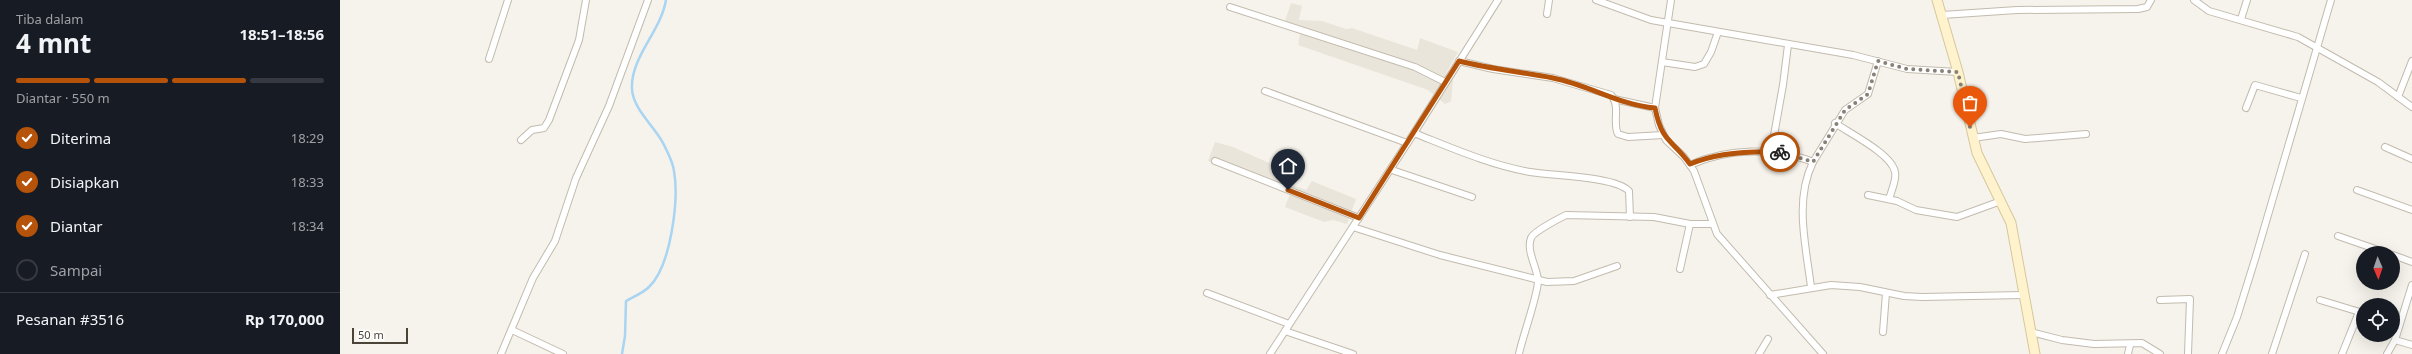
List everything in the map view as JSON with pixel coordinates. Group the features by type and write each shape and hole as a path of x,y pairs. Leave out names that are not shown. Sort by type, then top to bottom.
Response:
{"main road":[{"path":"1937,0 1958,72 1977,153 2011,222 2016,239 2023,294 2035,354"}],"street":[{"path":"490,59 508,0"},
{"path":"521,140 532,130 544,128 549,120 579,40 586,0"},
{"path":"501,354 533,278 555,241 576,178 608,106 648,0"},
{"path":"1270,354 1353,226 1392,170 1445,82 1498,0"},
{"path":"1547,14 1549,0"},
{"path":"1596,0 1652,20 1667,23 1853,55 1907,69 1958,72"},
{"path":"1670,0 1655,108 1658,125 1663,135 1690,164 1704,198 1712,224 1728,248 1823,354"},
{"path":"1942,15 2036,10 2138,9 2148,7 2151,0"},
{"path":"2194,0 2209,11 2241,19 2298,37 2378,82 2412,107"},
{"path":"2241,19 2247,0"},
{"path":"2222,354 2237,317 2256,256 2301,98 2318,47 2331,0"},
{"path":"1230,7 1415,67 1445,82"},
{"path":"1662,62 1695,67 1704,64 1711,52 1718,32"},
{"path":"1771,152 1788,45"},
{"path":"1459,61 1500,70 1553,78 1605,94 1614,99 1655,108"},
{"path":"1811,287 1802,213 1805,181 1813,162 1835,123 1845,110 1868,94 1878,61"},
{"path":"2398,97 2412,61"},
{"path":"2246,108 2255,86 2301,98"},
{"path":"1265,91 1407,143"},
{"path":"1614,99 1618,134 1628,137 1663,135"},
{"path":"1835,123 1884,157 1893,167 1896,172 1889,199"},
{"path":"1414,133 1502,166 1531,172 1579,177 1619,185 1629,191 1630,217"},
{"path":"1973,138 2001,134 2025,139 2086,134"},
{"path":"2385,147 2412,159"},
{"path":"1690,164 1724,155 1771,152 1782,152 1813,162"},
{"path":"1215,161 1359,218"},
{"path":"1392,170 1472,197"},
{"path":"2357,190 2412,210"},
{"path":"1868,195 1889,199 1916,210 1957,217 2001,201"},
{"path":"1519,354 1538,281 1530,245 1531,238 1536,233 1557,219 1566,215 1654,217 1690,224 1712,224"},
{"path":"1680,269 1690,224"},
{"path":"1353,226 1440,255 1538,281 1568,283 1617,266"},
{"path":"2338,236 2367,246"},
{"path":"2272,354 2305,254"},
{"path":"2400,258 2412,262"},
{"path":"1770,294 1811,287 1845,285 1886,293 1922,297 2023,294"},
{"path":"2400,315 2412,285"},
{"path":"1207,293 1289,324"},
{"path":"1883,332 1886,293"},
{"path":"2160,300 2190,299 2188,354"},
{"path":"2320,300 2356,311"},
{"path":"2342,354 2356,324"},
{"path":"512,330 563,354"},
{"path":"1285,331 1353,354"},
{"path":"2031,332 2062,340 2094,344 2130,345 2142,343 2160,354"},
{"path":"1759,354 1768,339"},
{"path":"2400,341 2412,345"},
{"path":"2387,354 2394,342"},
{"path":"2128,354 2130,345"}],"shaded area":[{"path":"1291,3 1302,6 1299,20 1322,21 1346,29 1352,28 1417,50 1420,38 1458,52 1446,73 1453,81 1451,101 1445,104 1428,90 1298,45 1300,34 1283,27"},
{"path":"1215,142 1233,147 1287,171 1285,182 1306,190 1312,181 1356,199 1347,224 1333,220 1324,222 1285,207 1290,194 1208,161"}],"waterway":[{"path":"622,354 625,336 626,301 647,289 657,277 663,264 672,232 675,198 674,171 670,157 663,143 640,110 633,96 632,89 636,66 658,23 666,0"}],"way so far":[{"path":"1780,152 1801,157 1813,162 1834,124 1845,110 1868,94 1878,61 1907,69 1958,72 1970,127"}],"route":[{"path":"1288,190 1359,218 1392,170 1407,143 1459,61 1526,75 1553,78 1611,95 1614,99 1655,108 1658,125 1666,140 1690,164 1724,155 1780,152"}]}
